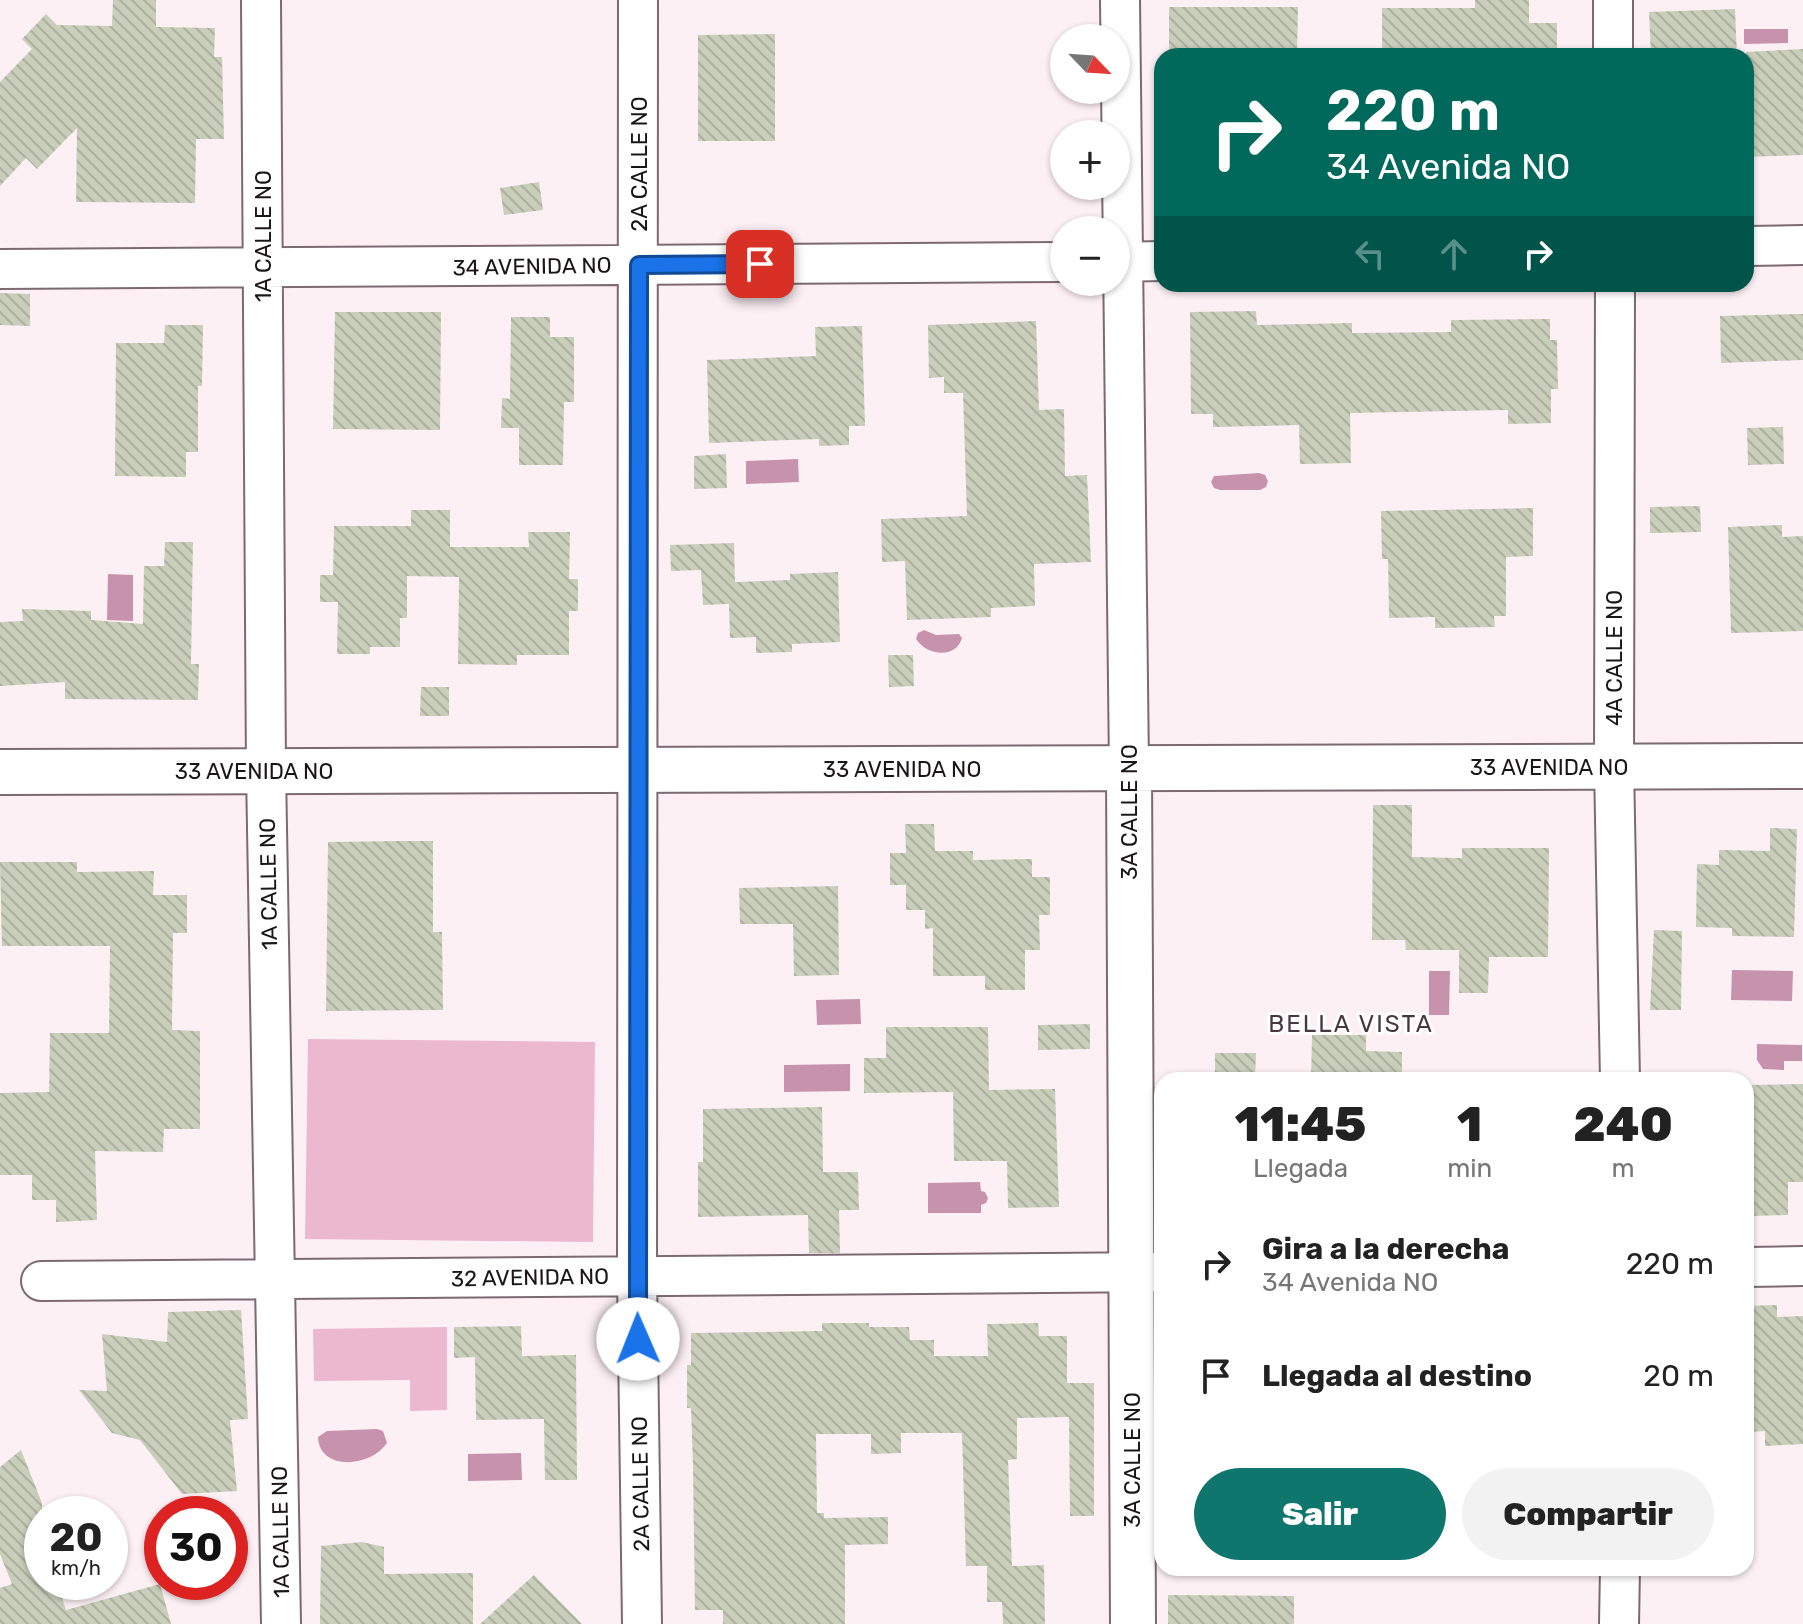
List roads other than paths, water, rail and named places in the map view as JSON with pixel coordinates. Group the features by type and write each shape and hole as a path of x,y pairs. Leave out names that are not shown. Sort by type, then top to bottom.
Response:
{"street":[{"name":"1A CALLE NO","path":"261,0 266,771 281,1624"},
{"name":"2A CALLE NO","path":"638,0 637,1276 642,1624"},
{"name":"3A CALLE NO","path":"1120,0 1134,262 1129,768 1147,1272 1133,1624"},
{"path":"1613,0 1613,48"},
{"path":"1754,246 1803,245"},
{"name":"34 AVENIDA NO","path":"0,269 1050,262"},
{"name":"4A CALLE NO","path":"1615,292 1614,766 1620,1072"},
{"name":"33 AVENIDA NO","path":"0,772 1803,766"},
{"path":"1754,1267 1803,1266"},
{"name":"32 AVENIDA NO","path":"41,1281 1147,1272"},
{"path":"1619,1624 1620,1576"}],"district":[{"name":"BELLA VISTA","path":"1351,1024"}]}
